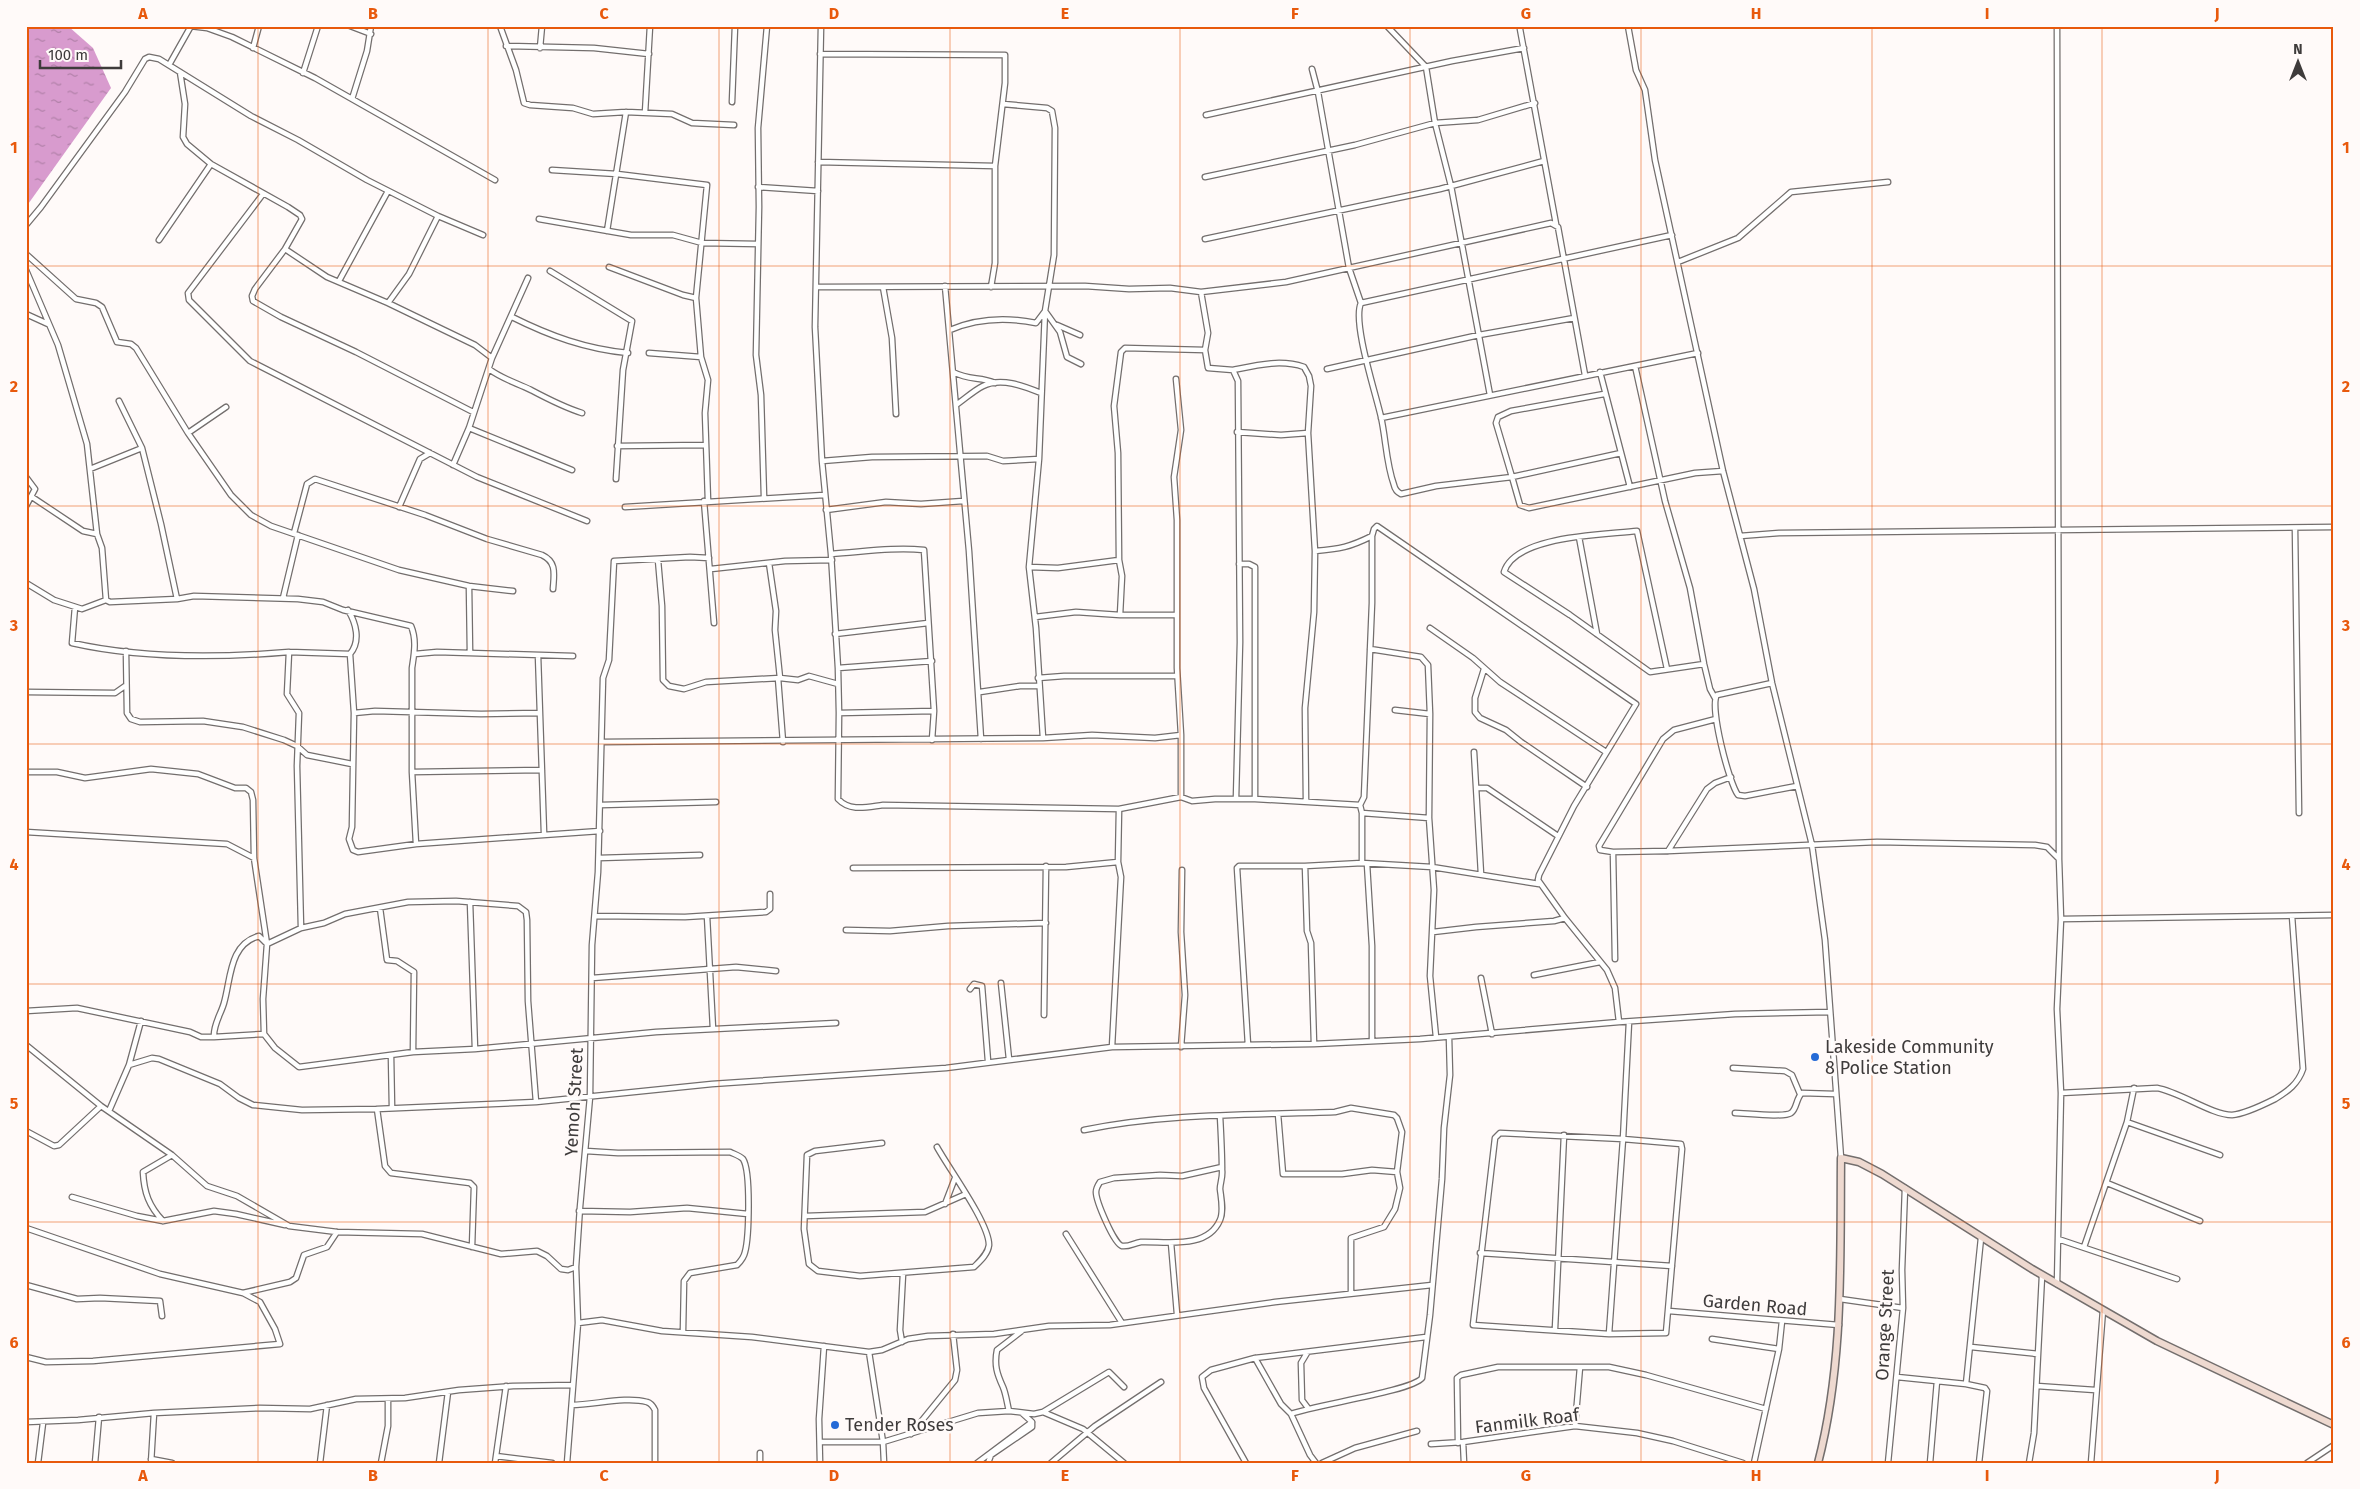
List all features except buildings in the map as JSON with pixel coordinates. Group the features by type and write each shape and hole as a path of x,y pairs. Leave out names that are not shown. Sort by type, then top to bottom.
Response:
{"street":[{"path":"169,65 190,26 207,28 232,37 303,73 495,180"},
{"path":"253,48 259,26"},
{"path":"303,73 318,26"},
{"path":"350,26 371,34"},
{"path":"352,99 372,26"},
{"path":"500,26 524,103 537,106 573,108 593,114 626,112 672,114 692,123 734,125"},
{"path":"540,48 542,26"},
{"path":"644,112 650,26"},
{"path":"732,102 735,26"},
{"path":"764,498 760,395 756,355 758,128 767,26"},
{"path":"821,26 815,337 824,495 832,560 838,668 840,713 838,799 848,806 858,808 884,805 1119,810 1181,797 1192,801 1255,799 1360,805"},
{"path":"1387,26 1426,67 1435,123 1451,186 1490,395"},
{"path":"1628,26 1636,70 1645,90 1655,160 1723,471 1754,589 1772,683 1812,845 1822,915 1841,1158 1840,1298 1832,1398 1818,1463"},
{"path":"2057,26 2060,530 2059,858 2061,920 2057,1009 2061,1093 2057,1284"},
{"path":"1520,29 1585,375"},
{"path":"506,46 594,48 649,54"},
{"path":"1206,115 1426,67 1524,48"},
{"path":"820,54 1005,55 1003,104 995,166 995,263 991,287"},
{"path":"26,225 125,92 145,59 155,57 251,116 438,216 483,235"},
{"path":"1312,69 1318,92 1350,268 1361,303 1360,310 1366,359 1381,418 1395,490 1401,494 1436,486 1512,477 1621,453"},
{"path":"180,72 185,104 183,137 187,144 211,164 288,207 300,215 302,219 285,249 256,289 252,296 253,301 281,317 349,348 473,412"},
{"path":"1206,177 1328,150 1435,123 1478,120 1535,103"},
{"path":"1003,104 1047,108 1052,111 1054,116 1054,255 1045,311 1039,459 1029,567 1035,618 1043,738"},
{"path":"607,231 626,112"},
{"path":"1205,239 1451,186 1544,161"},
{"path":"818,162 995,166"},
{"path":"159,240 211,164"},
{"path":"552,170 617,174 706,185 696,298 701,356 708,380 705,445 706,501 714,623"},
{"path":"1678,262 1738,238 1791,192 1888,182"},
{"path":"758,187 818,190"},
{"path":"339,281 388,190"},
{"path":"263,194 188,293 189,300 250,361 478,477 588,522"},
{"path":"388,303 409,274 438,216"},
{"path":"539,219 644,236 673,235 702,243 758,244"},
{"path":"816,287 1049,286 1170,288 1201,292 1286,282 1547,224 1556,224"},
{"path":"1361,303 1564,257 1672,235"},
{"path":"285,249 315,270 388,303 474,346 492,358"},
{"path":"26,254 76,300 96,303 102,307 117,342 131,344 136,348 188,433 242,508 258,519 399,570 470,586 512,591"},
{"path":"609,267 683,295 696,298"},
{"path":"26,270 58,345 87,444 97,534 102,548 106,600"},
{"path":"550,271 630,317 633,325 623,370 616,479"},
{"path":"453,465 469,428 492,358 528,278"},
{"path":"945,286 980,692 982,739"},
{"path":"883,287 892,338 896,414"},
{"path":"1201,292 1208,333 1206,350 1208,368 1234,370 1281,363 1304,367 1310,376 1308,433 1315,551 1314,612 1305,708 1306,802"},
{"path":"1045,311 1055,324 1065,344 1067,357 1081,364"},
{"path":"950,330 967,322 1010,318 1036,323 1045,311"},
{"path":"26,314 48,324"},
{"path":"512,317 572,344 590,346 604,351 628,353"},
{"path":"1327,369 1479,335 1574,318"},
{"path":"1055,324 1080,336"},
{"path":"1120,616 1122,576 1119,560 1118,453 1114,406 1121,352 1125,348 1206,350"},
{"path":"649,353 701,356"},
{"path":"1381,418 1585,375 1698,354"},
{"path":"1635,366 1662,480 1665,501 1690,588 1704,664 1710,688 1715,698 1716,718 1731,777 1738,795 1745,796 1797,786"},
{"path":"489,370 504,380 533,391 554,404 582,413"},
{"path":"1234,370 1238,381 1240,642 1236,800"},
{"path":"953,372 966,379 988,380 996,384"},
{"path":"1600,372 1604,394 1630,487"},
{"path":"1176,379 1181,430 1174,477 1177,520 1177,676 1181,736 1181,797"},
{"path":"956,405 983,386 996,384 1019,384 1041,393"},
{"path":"1604,394 1511,410 1498,417 1496,423 1520,505 1529,508 1695,473 1723,471"},
{"path":"119,401 142,448 177,599"},
{"path":"188,433 226,406"},
{"path":"469,428 572,470"},
{"path":"1237,432 1281,435 1308,433"},
{"path":"618,446 705,445"},
{"path":"90,469 142,448"},
{"path":"399,507 420,459 430,453"},
{"path":"822,461 872,457 959,458 987,456 1003,461 1039,459"},
{"path":"26,477 35,489 26,506"},
{"path":"283,598 307,484 315,479 487,539 548,558 554,568 553,589"},
{"path":"626,507 824,495"},
{"path":"32,497 83,530 97,534"},
{"path":"826,510 886,502 922,504 963,500"},
{"path":"1372,1041 1372,946 1360,805 1364,798 1372,536 1374,528 1380,527 1636,704 1558,836 1539,875 1540,884 1607,970 1615,988 1618,1022"},
{"path":"2295,528 2299,813"},
{"path":"1740,536 1780,533 2334,528"},
{"path":"1667,669 1637,530 1590,534 1536,546 1519,553 1506,564 1504,572 1650,672 1704,664"},
{"path":"1315,551 1338,549 1358,544 1372,536"},
{"path":"1579,537 1597,634"},
{"path":"831,554 876,551 898,547 924,550 932,661 934,711 932,740"},
{"path":"709,558 690,557 658,560 665,683 684,689 706,682 779,678 798,680 814,677 838,684"},
{"name":"Yemoh Street","path":"567,1463 578,1323 576,1267 579,1211 590,1097 592,978 601,805 603,678 610,660 614,561 658,560"},
{"path":"710,569 769,563 832,560"},
{"path":"1029,567 1058,568 1119,560"},
{"path":"769,563 776,611 775,630 783,742"},
{"path":"1239,564 1249,564 1255,567 1255,799"},
{"path":"26,583 54,600 76,607 91,607 106,600 110,602 177,599 194,596 283,598 323,602 343,610 411,626 414,634 415,654 412,668 412,772 416,844"},
{"path":"470,586 470,653"},
{"path":"76,607 72,643 126,651 221,658 289,652 350,654"},
{"path":"348,610 354,620 356,632 355,648 350,654 354,713 352,827 349,839 351,848 358,852 416,844 544,833 600,831"},
{"path":"1035,618 1076,612 1120,616 1177,615"},
{"path":"835,634 928,623"},
{"path":"1430,628 1473,658 1500,682 1606,752"},
{"path":"1370,649 1421,657 1426,660 1428,665 1430,714 1429,818 1433,932 1430,976 1436,1037"},
{"path":"126,651 126,713 131,719 140,722 203,721 243,727 297,746 307,755 352,764"},
{"path":"289,652 287,694 299,713 297,746 301,928"},
{"path":"415,654 419,652 573,656"},
{"path":"538,655 544,833"},
{"path":"838,668 932,661"},
{"path":"1484,669 1475,698 1475,712 1488,723 1506,730 1520,742 1587,787"},
{"path":"1038,678 1064,676 1177,676"},
{"path":"1715,698 1717,695 1772,683"},
{"path":"26,692 115,693 125,686"},
{"path":"980,692 1020,686 1039,686"},
{"path":"1395,710 1430,714"},
{"path":"354,713 375,711 481,714 540,713"},
{"path":"840,713 934,711"},
{"path":"1716,718 1674,730 1663,739 1599,846 1600,850 1613,852 1668,851 1877,842 2035,845 2047,847 2059,858"},
{"path":"602,742 932,740 1092,735 1155,738 1181,736"},
{"path":"1474,752 1481,874"},
{"path":"26,772 57,772 85,778 151,769 198,774 235,788 246,788 251,792 253,800 254,858 267,944 263,999 264,1034 275,1048 299,1067 414,1052 475,1049 591,1037 713,1029 836,1024"},
{"path":"412,772 542,770"},
{"path":"1668,851 1707,789 1715,783 1731,777"},
{"path":"1476,788 1486,788 1558,836"},
{"path":"601,805 716,802"},
{"path":"1112,1047 1121,877 1118,862 1119,810"},
{"path":"1362,813 1429,818"},
{"path":"26,832 227,844 254,858"},
{"path":"1613,852 1615,959"},
{"path":"599,858 700,855"},
{"path":"853,868 1077,866 1118,862"},
{"path":"1248,1045 1237,868 1239,866 1364,864 1432,867 1540,884"},
{"path":"1044,1015 1046,866"},
{"path":"1305,866 1307,930 1311,943 1314,1044"},
{"path":"1181,1047 1185,996 1181,932 1182,870"},
{"path":"595,916 707,916 766,912 770,909 770,894"},
{"path":"267,944 301,928 324,923 345,914 421,901 470,902 518,906 526,912 536,1102"},
{"path":"470,902 475,1049"},
{"path":"380,908 387,960 397,961 414,972 414,1052"},
{"path":"2061,920 2334,915"},
{"path":"707,916 708,970 713,1029"},
{"path":"2061,1093 2156,1088 2170,1090 2231,1115 2269,1102 2294,1086 2303,1069 2292,916"},
{"path":"1433,932 1554,922 1565,918"},
{"path":"846,930 890,932 948,926 1046,923"},
{"path":"214,1037 234,958 246,942 253,938 259,936 267,944"},
{"path":"1534,975 1600,962"},
{"path":"592,978 736,967 776,971"},
{"path":"1481,978 1492,1034"},
{"path":"1001,982 1009,1059"},
{"path":"970,989 974,984 982,986 988,1061"},
{"path":"26,1011 77,1008 190,1032 201,1037 264,1034"},
{"path":"129,1065 152,1058 159,1059 220,1084 239,1098 253,1105 302,1110 377,1109 536,1102 712,1084 946,1068 988,1061 1112,1047 1314,1044 1492,1034 1618,1022 1735,1014 1830,1012"},
{"path":"109,1111 129,1065 141,1021"},
{"path":"1609,1334 1623,1139 1628,1022"},
{"path":"1291,1414 1308,1408 1353,1399 1419,1381 1424,1365 1432,1285 1450,1075 1449,1037"},
{"path":"26,1045 101,1106 172,1155 208,1186 237,1196 289,1226"},
{"path":"391,1056 392,1108"},
{"path":"1733,1068 1785,1071 1792,1075 1800,1094 1793,1110 1789,1114 1735,1113"},
{"path":"2084,1247 2127,1122 2134,1088"},
{"path":"1800,1094 1835,1094"},
{"path":"26,1131 54,1146 60,1145 101,1106"},
{"path":"1084,1130 1132,1122 1203,1116 1336,1112 1351,1108 1394,1115 1398,1118 1402,1132 1397,1172 1400,1188 1395,1210 1384,1227 1355,1237 1350,1241 1351,1294"},
{"path":"377,1109 385,1166 391,1173 470,1183 474,1187 472,1247"},
{"path":"1278,1114 1283,1174 1342,1174 1372,1170 1397,1172"},
{"path":"1220,1116 1222,1167 1220,1188 1222,1214 1214,1230 1206,1236 1185,1242 1140,1242 1126,1246 1118,1244 1096,1198 1096,1189 1100,1182 1114,1178 1160,1175 1182,1176 1222,1167"},
{"path":"2127,1122 2220,1155"},
{"path":"1504,1133 1623,1139 1681,1144 1666,1334 1609,1334 1473,1325 1480,1253 1497,1135 1504,1133"},
{"path":"1555,1329 1564,1135"},
{"path":"882,1143 815,1151 807,1155 805,1216 809,1264 818,1271 860,1276 903,1274 974,1267 982,1260 989,1246 986,1227 937,1147"},
{"path":"586,1151 618,1153 730,1152 742,1158 746,1167 748,1214 745,1252 737,1265 690,1273 687,1276 684,1281 683,1331"},
{"path":"162,1221 150,1208 144,1187 143,1172 172,1155"},
{"path":"1841,1158 1859,1162 1905,1188 2042,1276 2158,1341 2334,1425"},
{"path":"945,1204 955,1178"},
{"path":"2107,1183 2200,1221"},
{"name":"Orange Street","path":"1888,1463 1903,1308 1902,1270 1905,1188"},
{"path":"805,1216 925,1212 966,1194"},
{"path":"72,1197 136,1216 162,1221 214,1211 289,1226 337,1232 422,1234 501,1254 537,1251 547,1256 561,1269 568,1270 576,1267"},
{"path":"579,1211 630,1212 687,1208 748,1214"},
{"path":"26,1228 160,1274 243,1293 260,1302 275,1329 280,1344 93,1361 46,1362 26,1357"},
{"path":"243,1293 290,1282 296,1278 304,1255 326,1247 337,1232"},
{"path":"1066,1234 1122,1323"},
{"path":"1966,1384 1981,1238"},
{"path":"2058,1238 2177,1279"},
{"path":"1171,1243 1177,1314"},
{"path":"1480,1253 1672,1266"},
{"path":"902,1342 900,1330 903,1274"},
{"path":"2029,1463 2034,1433 2042,1276"},
{"path":"26,1285 77,1299 100,1298 160,1301 162,1316"},
{"path":"578,1323 602,1320 662,1331 683,1331 869,1352 882,1350 902,1342 953,1334 994,1334 1025,1329 1122,1323 1177,1314 1432,1285"},
{"path":"1840,1298 1903,1308"},
{"path":"2091,1463 2095,1390 2103,1310"},
{"name":"Garden Road","path":"1669,1311 1782,1322 1839,1325"},
{"path":"1754,1463 1779,1349 1782,1322"},
{"path":"1009,1411 1004,1388 997,1377 997,1350 1025,1329"},
{"path":"910,1435 955,1380 957,1370 953,1334"},
{"path":"1246,1463 1204,1388 1202,1377 1211,1370 1256,1358 1426,1337"},
{"path":"1712,1339 1779,1349"},
{"path":"820,1463 818,1419 824,1346"},
{"path":"1971,1347 2038,1354"},
{"path":"869,1352 884,1442 884,1463"},
{"path":"1307,1353 1301,1363 1302,1400 1308,1408"},
{"path":"1256,1358 1281,1404 1291,1414 1316,1463"},
{"path":"1575,1426 1580,1367"},
{"path":"1464,1463 1456,1382 1461,1375 1498,1368 1609,1367 1646,1375 1766,1409"},
{"path":"1043,1412 1109,1372 1124,1387"},
{"path":"1897,1377 1966,1384 1985,1388 1987,1391 1978,1463"},
{"path":"1930,1463 1937,1381"},
{"path":"1051,1463 1088,1434 1095,1426 1161,1382"},
{"path":"26,1422 154,1413 260,1408 310,1408 356,1399 388,1399 506,1386 573,1385"},
{"path":"495,1463 506,1386"},
{"path":"2037,1386 2095,1390"},
{"path":"439,1463 448,1392"},
{"path":"381,1463 388,1426 388,1399"},
{"path":"572,1405 634,1401 652,1404 655,1420 655,1463"},
{"path":"320,1463 327,1404"},
{"path":"820,1442 884,1442 978,1413 1009,1411 1043,1412 1073,1424 1124,1463"},
{"path":"1022,1412 1032,1422"},
{"path":"154,1413 151,1461 172,1463"},
{"path":"95,1463 99,1417"},
{"path":"38,1463 43,1422"},
{"path":"976,1463 1032,1422"},
{"path":"988,1463 990,1456 1032,1427 1032,1422"},
{"name":"Fanmilk Roaf","path":"1431,1444 1461,1443 1575,1426 1637,1433 1673,1441 1743,1463"},
{"path":"1322,1463 1355,1448 1416,1431"},
{"path":"2307,1463 2334,1445"},
{"path":"760,1453 760,1463"},
{"path":"496,1456 552,1463"}],"water":[{"path":"26,26 68,26 93,48 111,88 26,207"}],"place":[{"name":"Lakeside Community 8 Police Station","path":"1815,1057"},
{"name":"Tender Roses","path":"835,1425"}]}
